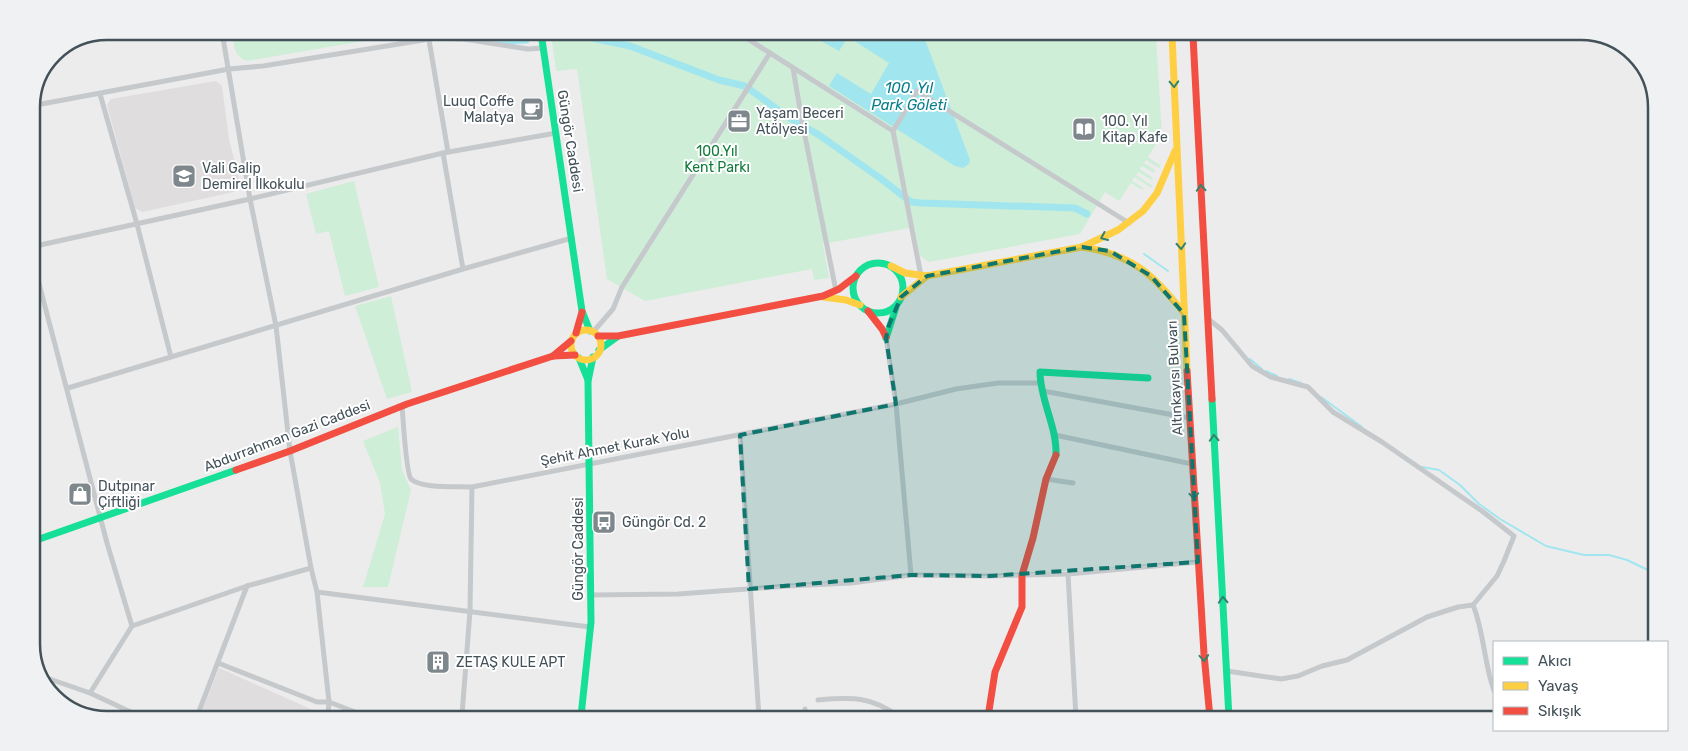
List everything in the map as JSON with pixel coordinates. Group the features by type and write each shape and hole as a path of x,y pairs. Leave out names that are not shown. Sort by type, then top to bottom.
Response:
{"main road":[{"name":"Güngör Caddesi","path":"542,40 582,312 594,333"},
{"name":"Altınkayısı Bulvarı","path":"1172,40 1192,464 1209,711"},
{"path":"1193,40 1229,711"},
{"path":"618,336 588,359 577,356 571,346 571,341 576,333 585,330 618,336 822,296 846,285 866,265 874,263 883,263 905,273 924,276 1082,247 1118,230 1143,211 1157,193 1176,148"},
{"path":"1082,247 1110,251 1140,266 1164,288 1184,314"},
{"path":"886,338 903,288 902,280 891,266"},
{"path":"856,276 853,292 856,299 882,329 886,338"},
{"path":"901,297 924,276"},
{"path":"822,296 846,300 874,312 890,310 897,304"},
{"name":"Güngör Caddesi","path":"576,333 582,312"},
{"path":"594,333 600,341 599,350"},
{"name":"Abdurrahman Gazi Caddesi","path":"553,356 571,341"},
{"name":"Abdurrahman Gazi Caddesi","path":"40,539 290,451 402,406 553,356 577,356"},
{"name":"Güngör Caddesi","path":"577,356 588,381"},
{"name":"Güngör Caddesi","path":"582,711 590,627 588,381 593,357"},
{"path":"989,711 995,672 1022,607 1022,575 1033,538 1046,478 1056,454 1055,435 1040,383 1040,372 1148,378"}],"street":[{"path":"224,40 250,199 276,326 290,451 317,592 329,702 328,711"},
{"path":"40,104 229,69 263,66 429,40 463,269"},
{"path":"470,40 528,49 543,48"},
{"path":"749,40 893,131"},
{"path":"594,333 613,309 622,287 770,53"},
{"path":"793,68 836,291"},
{"path":"924,276 893,131 917,91 1129,223"},
{"path":"100,94 137,224 171,357"},
{"path":"40,245 250,199 446,153 556,133"},
{"path":"68,388 572,238"},
{"path":"40,286 68,388 100,518 132,626"},
{"path":"1207,318 1222,330 1252,366 1271,377 1308,387 1333,412 1382,442 1482,511 1514,536 1497,576 1473,604 1427,617 1347,660 1322,666 1298,676 1281,679 1227,671"},
{"path":"886,338 896,404 911,576"},
{"name":"Şehit Ahmet Kurak Yolu","path":"402,406 407,470 410,478 416,482 428,485 472,487 896,404 956,389 998,383 1040,383"},
{"path":"1043,392 1190,418"},
{"path":"740,435 759,711"},
{"path":"1055,435 1192,464"},
{"path":"1046,478 1074,483"},
{"path":"462,711 470,611 472,487"},
{"path":"590,595 678,594 749,590 851,583 911,576 1068,574 1198,562"},
{"path":"90,693 132,626 247,586 311,568"},
{"path":"1068,574 1076,711"},
{"path":"199,711 247,586"},
{"path":"317,592 590,627"},
{"path":"1473,604 1493,687"},
{"path":"218,663 317,702 329,702 353,711"},
{"path":"50,679 90,693 129,711"},
{"path":"818,700 861,698 891,711"}],"highlighted area":[{"path":"1082,247 1110,251 1151,276 1184,314 1198,562 989,576 911,575 749,589 740,435 896,404 886,338 889,325 901,297 927,276"}],"shaded area":[{"path":"216,81 222,86 229,139 240,184 234,192 142,212 135,208 107,105 111,99"},
{"path":"219,668 313,710 313,711 202,711"}],"green space":[{"path":"234,40 370,40 247,61 239,56 234,46"},
{"name":"100.Yıl Kent Parkı","path":"552,40 1156,40 1162,134 1148,157 1161,166 1159,168 1146,160 1144,163 1155,170 1154,173 1142,166 1140,169 1153,178 1152,180 1138,172 1136,175 1153,186 1151,188 1135,177 1132,181 1144,188 1142,190 1131,183 1119,201 1105,192 1080,234 929,262 920,256 914,227 823,244 829,278 814,280 812,269 645,301 607,279 577,69 556,71"},
{"path":"354,181 379,287 345,296 329,231 316,234 306,194"},
{"path":"391,296 412,392 387,399 355,306"},
{"path":"398,427 402,470 411,490 388,587 363,587 385,514 380,483 363,441"}],"water":[{"name":"100. Yıl Park Göleti","path":"820,40 846,40 839,51"},
{"name":"100. Yıl Park Göleti","path":"853,40 925,40 970,160 969,164 963,168 955,166 829,86 837,73 871,94 889,63"}],"waterway":[{"path":"504,40 526,40"},
{"path":"602,40 630,46 719,80 745,86 791,119 819,135 911,202 1075,208 1087,214"},
{"path":"1144,254 1168,271"},
{"path":"1250,359 1262,369"},
{"path":"1266,371 1277,376"},
{"path":"1289,379 1301,383"},
{"path":"1321,397 1362,427"},
{"path":"1422,467 1439,470 1500,519 1546,546 1584,555 1609,555 1627,560 1648,570"}],"traffic: fast":[{"path":"542,40 582,311 590,331"},
{"path":"878,263 888,265 896,270 901,278 903,288 901,298 896,306 888,311 878,313 868,311 860,306 855,298 853,288 855,278 860,270 868,265 878,263"},
{"path":"886,338 896,307"},
{"path":"599,350 617,337"},
{"path":"582,711 591,622 588,381 593,357"},
{"path":"579,358 588,380"},
{"path":"1056,455 1056,444 1043,393 1040,372 1148,378"},
{"path":"1212,399 1229,711"},
{"path":"40,539 236,470"}],"traffic: slow":[{"path":"1172,40 1187,371"},
{"path":"891,266 905,273 927,276 1082,247 1118,230 1143,211 1157,193 1175,151"},
{"path":"1082,247 1115,255 1140,268 1162,287 1184,313"},
{"path":"901,297 927,276"},
{"path":"823,297 846,300 860,305"},
{"path":"586,330 596,335 601,345 596,355 586,360 576,355 571,345 576,335 586,330"}],"traffic: jam":[{"path":"1193,40 1212,399"},
{"path":"598,336 618,336 823,296 839,289 856,276"},
{"path":"868,311 886,337"},
{"path":"576,333 582,312"},
{"path":"553,356 571,341"},
{"path":"236,470 290,451 407,404 553,356 575,355"},
{"path":"1187,371 1204,654 1209,711"},
{"path":"989,711 995,672 1022,607 1022,575 1033,538 1046,479 1056,455"}],"place":[{"name":"Luuq Coffe Malatya","path":"532,109"},
{"name":"Yaşam Beceri Atölyesi","path":"739,121"},
{"name":"100. Yıl Kitap Kafe","path":"1084,129"},
{"name":"Vali Galip Demirel İlkokulu","path":"184,176"},
{"name":"Dutpınar Çiftliği","path":"80,494"},
{"name":"Güngör Cd. 2","path":"604,522"},
{"name":"ZETAŞ KULE APT","path":"438,662"}]}
